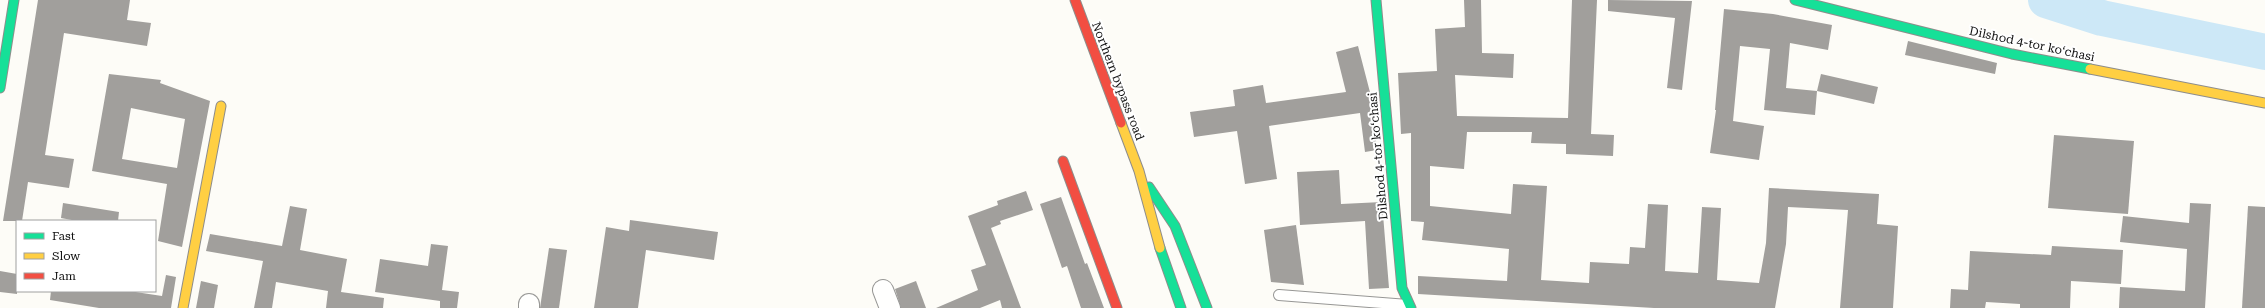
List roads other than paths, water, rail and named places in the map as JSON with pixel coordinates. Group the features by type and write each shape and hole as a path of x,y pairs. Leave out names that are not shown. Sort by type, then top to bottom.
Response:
{"street":[{"path":"0,88 14,0"},
{"name":"Northern bypass road","path":"1075,0 1096,60 1139,171 1158,241 1181,308"},
{"name":"Dilshod 4-tor koʻchasi","path":"1376,0 1402,288 1409,306"},
{"name":"Dilshod 4-tor koʻchasi","path":"1795,0 2012,54 2265,103"},
{"path":"184,308 221,106"},
{"path":"1063,161 1117,308"},
{"name":"Northern bypass road","path":"1139,171 1175,226 1207,308"}],"lane":[{"path":"1279,295 1409,306"}],"waterway":[{"path":"2046,0 2102,18 2265,52"}]}
